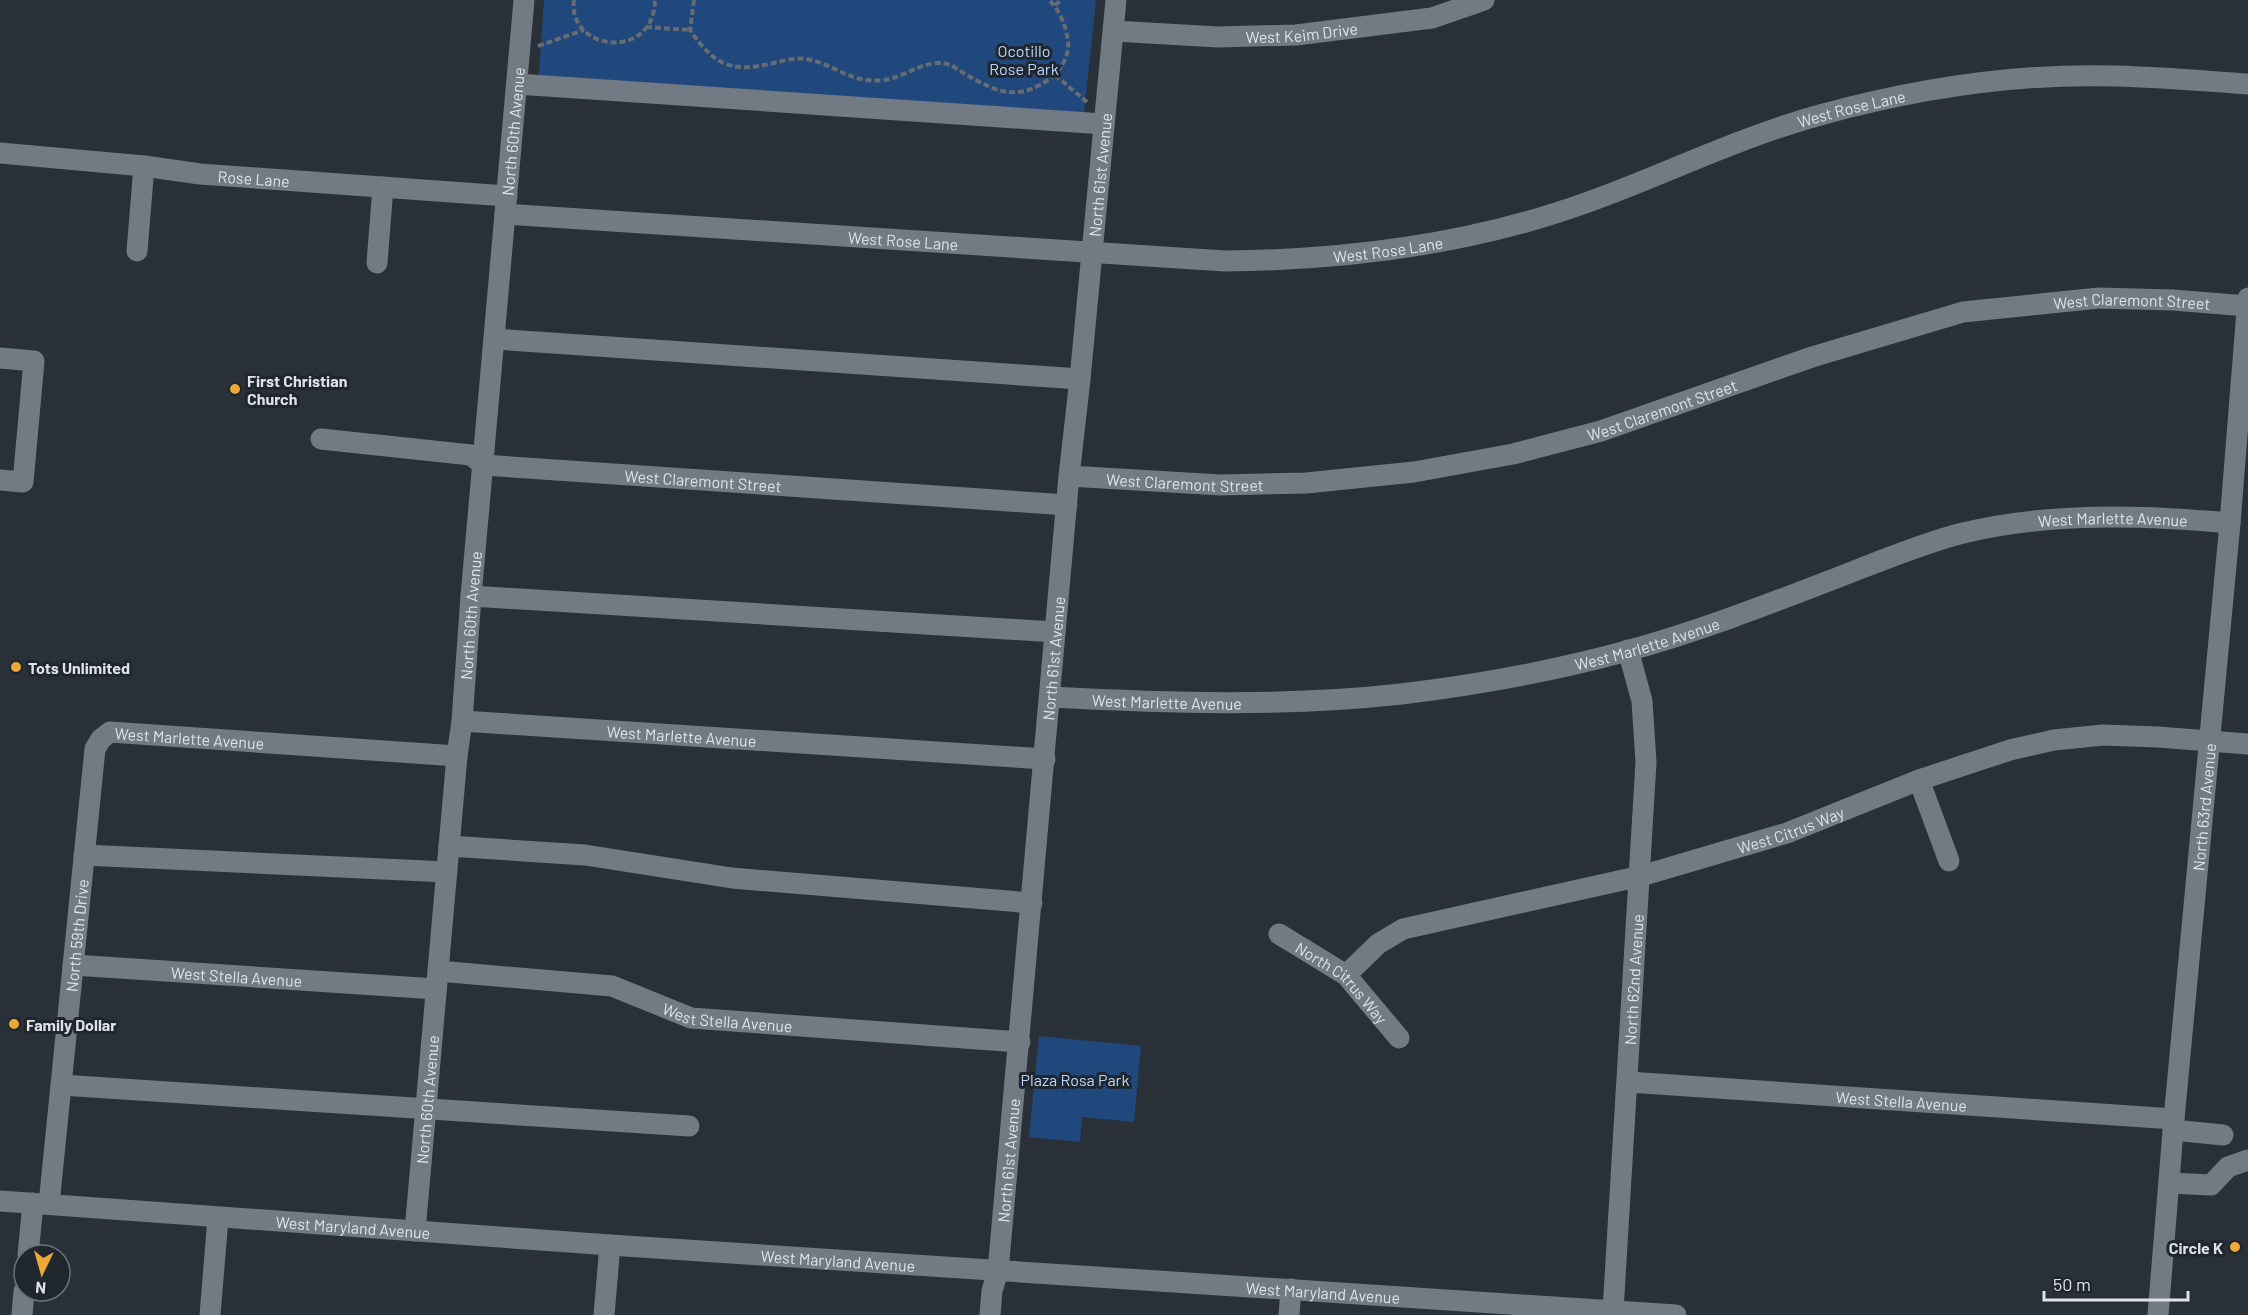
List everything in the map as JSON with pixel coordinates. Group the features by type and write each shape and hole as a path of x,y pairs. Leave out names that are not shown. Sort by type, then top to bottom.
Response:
{"street":[{"name":"North 60th Avenue","path":"415,1231 462,721 524,0"},
{"name":"North 61st Avenue","path":"990,1315 992,1292 998,1271 1020,1042 1069,476 1116,0"},
{"name":"West Keim Drive","path":"1114,31 1218,37 1296,35 1432,18 1484,0"},
{"name":"West Rose Lane","path":"506,205 1225,261 1308,259 1354,255 1442,242 1542,217 1597,199 1779,128 1819,115 1929,90 2030,78 2080,76 2248,84"},
{"path":"517,84 1104,124"},
{"name":"Rose Lane","path":"0,153 144,166 200,174 383,187 506,205"},
{"path":"137,251 144,166"},
{"path":"377,264 383,187"},
{"name":"West Claremont Street","path":"1069,476 1221,485 1306,483 1414,472 1513,454 1601,431 1812,357 1963,312 2099,298 2248,302"},
{"name":"North 63rd Avenue","path":"2158,1315 2248,302"},
{"path":"494,339 1080,379"},
{"path":"0,358 34,361 23,482 0,480"},
{"name":"West Claremont Street","path":"321,439 471,455 483,465 1067,505"},
{"name":"West Marlette Avenue","path":"1050,697 1233,702 1314,700 1399,694 1492,681 1628,651 1727,620 1899,554 1959,534 2029,522 2108,516 2230,523"},
{"path":"471,596 1055,632"},
{"name":"North 62nd Avenue","path":"1613,1311 1641,876 1646,762 1646,732 1642,701 1628,651"},
{"name":"West Marlette Avenue","path":"462,721 1045,759"},
{"name":"West Marlette Avenue","path":"101,739 110,732 457,756"},
{"name":"West Citrus Way","path":"1346,975 1378,944 1403,929 1641,876 1787,833 1919,780 2010,750 2054,740 2103,735 2248,744"},
{"name":"North 59th Drive","path":"31,1243 41,1204 61,1085 95,749 101,739"},
{"path":"1919,780 1949,861"},
{"path":"449,846 585,855 732,878 1032,903"},
{"path":"84,855 447,872"},
{"name":"North Citrus Way","path":"1279,934 1346,975 1399,1038"},
{"name":"West Stella Avenue","path":"73,965 612,986 691,1018 1020,1042"},
{"name":"West Stella Avenue","path":"1628,1082 2174,1125 2223,1135"},
{"path":"61,1085 689,1126"},
{"path":"2169,1183 2211,1185 2228,1167 2248,1160"},
{"name":"West Maryland Avenue","path":"0,1201 610,1245 1291,1289 1572,1311 1676,1315"},
{"path":"210,1315 218,1218"},
{"path":"604,1315 610,1245"},
{"path":"1289,1315 1291,1289"}],"path":[{"path":"574,0 576,18 584,30 595,39 615,44 629,41 646,27 654,10 655,0"},
{"path":"694,0 690,30 703,49 724,65 751,69 804,58 859,80 886,80 917,67 936,63 950,64 984,85 1006,93 1035,88 1054,75 1064,62 1069,44 1066,28 1055,5 1049,0"},
{"path":"1055,5 1061,0"},
{"path":"646,27 690,30"},
{"path":"520,51 584,30"},
{"path":"1054,75 1084,98 1104,124"}],"green space":[{"name":"Ocotillo Rose Park","path":"544,0 1096,0 1083,122 538,86"},
{"name":"Plaza Rosa Park","path":"1039,1036 1141,1046 1134,1122 1082,1117 1080,1142 1029,1137"}],"place":[{"name":"First Christian Church","path":"235,389"},
{"name":"Tots Unlimited","path":"16,667"},
{"name":"Family Dollar","path":"14,1024"},
{"name":"Circle K","path":"2235,1247"}]}
